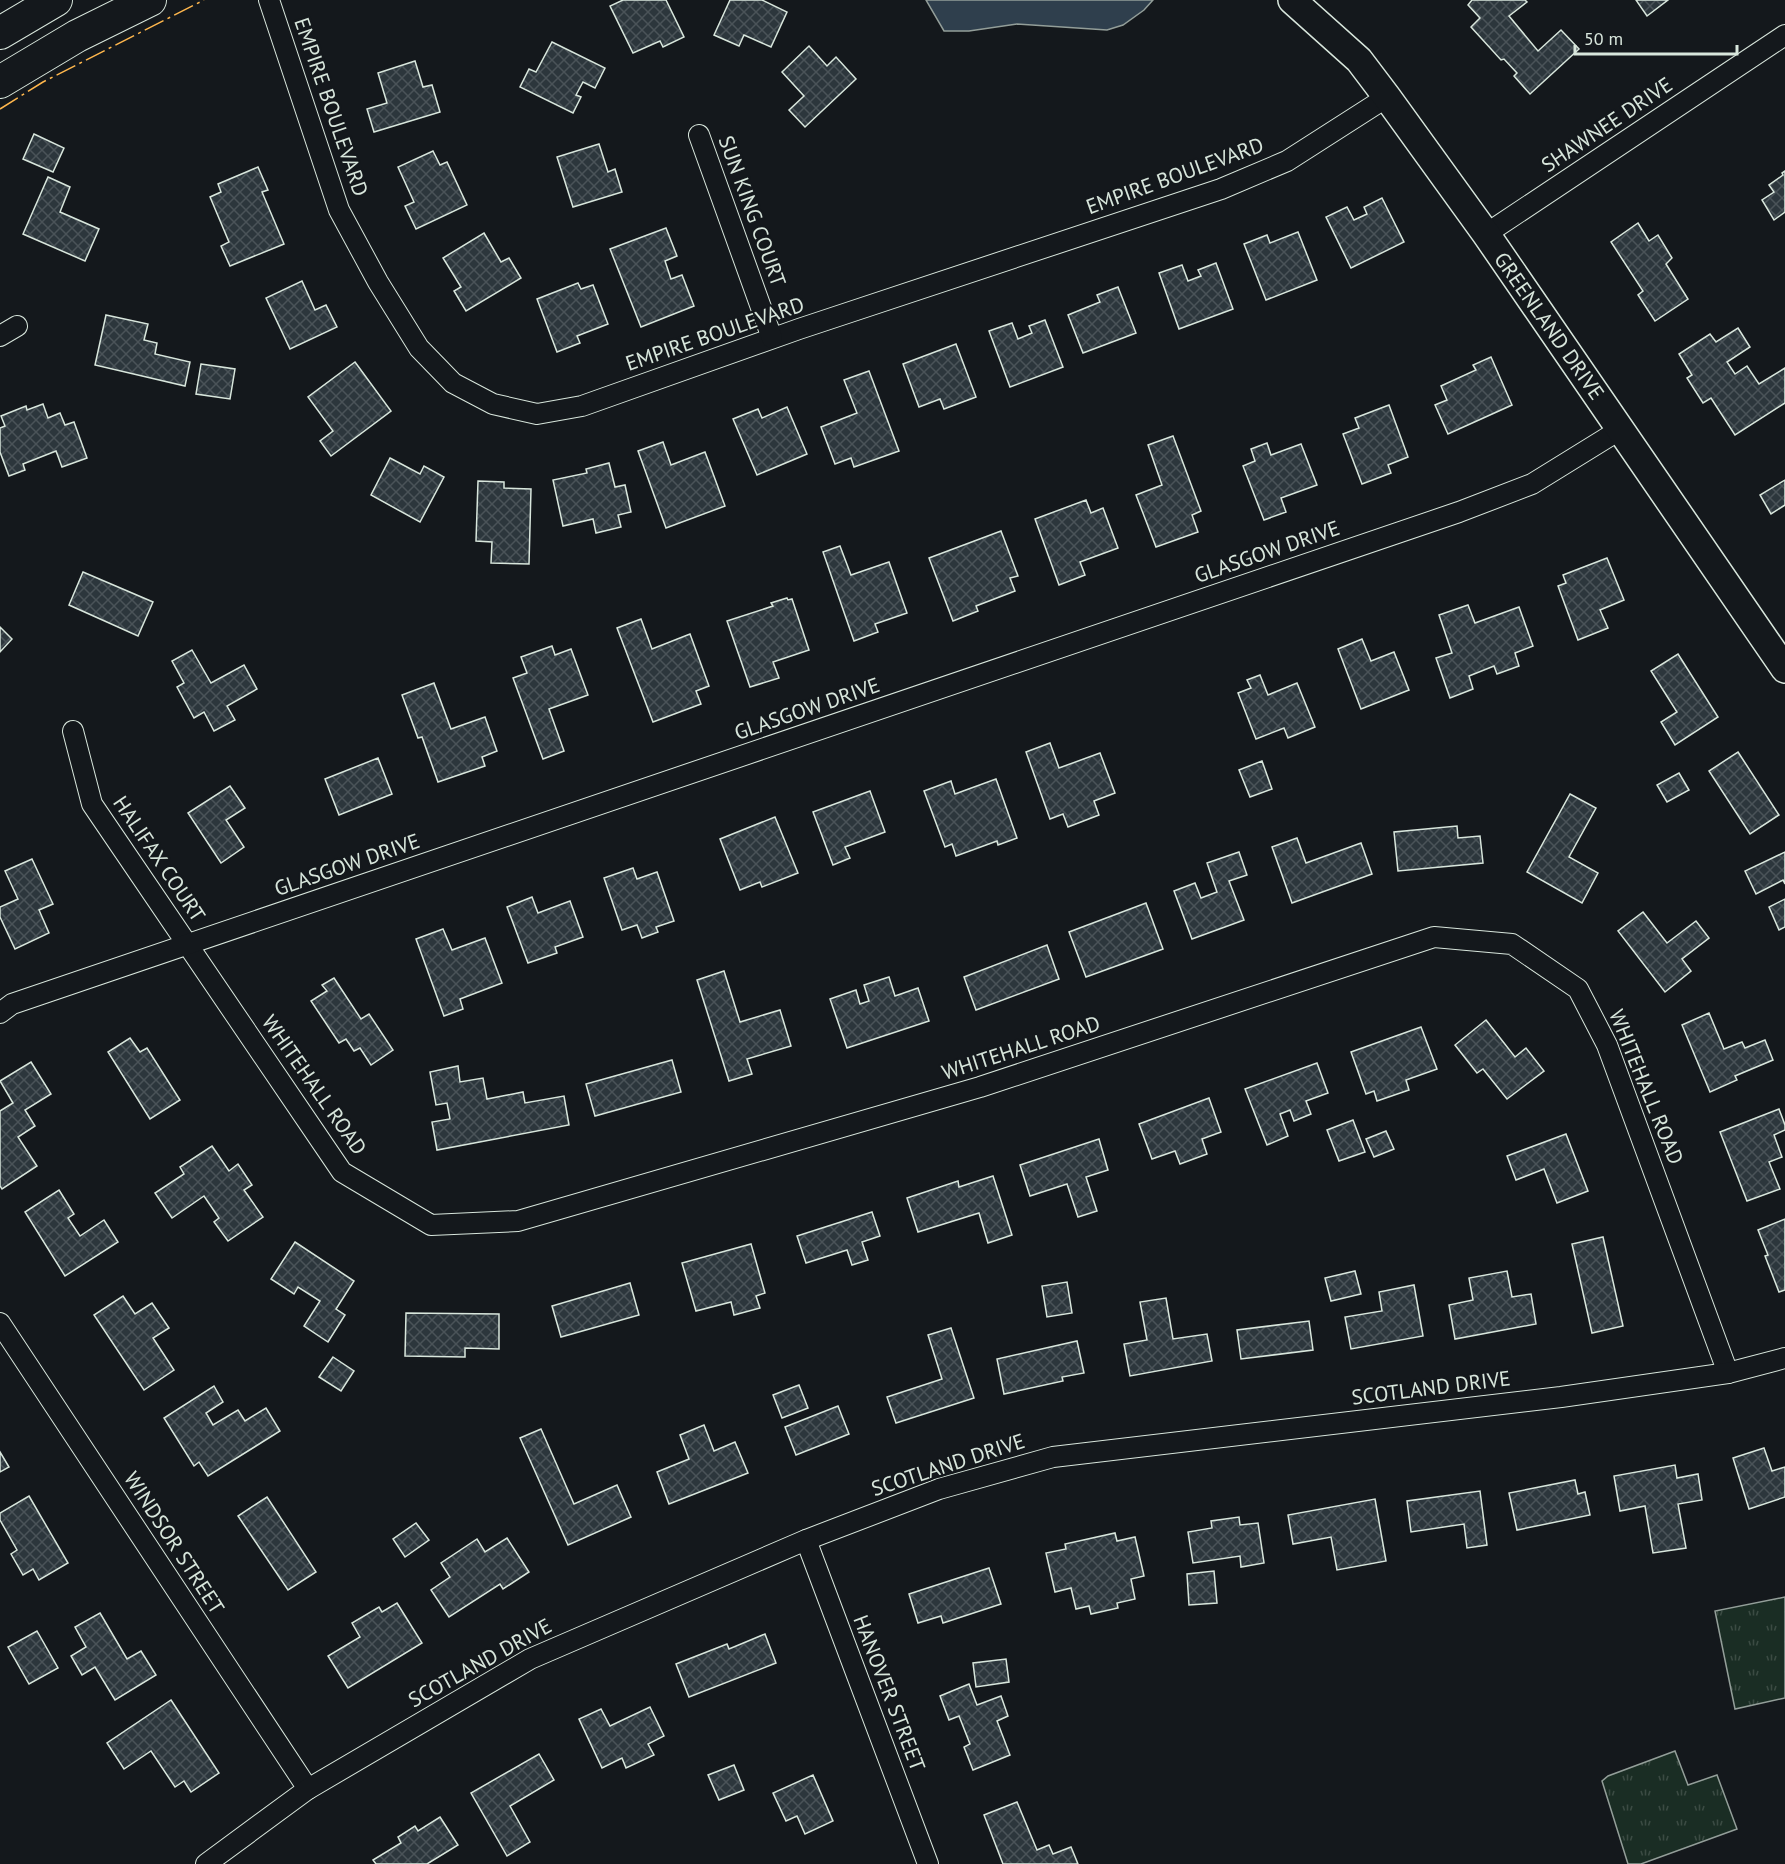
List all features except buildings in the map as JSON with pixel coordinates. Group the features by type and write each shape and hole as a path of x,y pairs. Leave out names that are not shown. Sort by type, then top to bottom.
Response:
{"main road":[{"path":"0,33 56,0"},
{"path":"0,82 77,36 150,0"}],"street":[{"name":"EMPIRE BOULEVARD","path":"269,0 339,210 378,282 419,348 453,382 493,404 537,414 582,406 772,338 1221,189 1287,161 1387,98"},
{"name":"GREENLAND DRIVE","path":"1292,0 1359,60 1486,234 1785,669"},
{"name":"SHAWNEE DRIVE","path":"1486,234 1785,35"},
{"name":"SUN KING COURT","path":"699,135 772,338"},
{"path":"0,336 17,326"},
{"name":"GLASGOW DRIVE","path":"0,1013 12,1004 1459,512 1532,484 1621,429"},
{"name":"HALIFAX COURT","path":"73,731 92,804 188,944"},
{"name":"WHITEHALL ROAD","path":"188,944 342,1173 431,1225 518,1221 980,1087 1434,938 1512,944 1578,989 1607,1045 1728,1373"},
{"name":"WINDSOR STREET","path":"0,1323 308,1789"},
{"name":"SCOTLAND DRIVE","path":"206,1864 308,1789 530,1659 806,1540 939,1489 1053,1457 1561,1397 1728,1373 1785,1358"},
{"name":"HANOVER STREET","path":"806,1540 928,1864"}],"green space":[{"path":"1785,1597 1785,1698 1735,1709 1715,1611"},
{"path":"1675,1751 1688,1785 1717,1775 1737,1829 1641,1864 1628,1864 1602,1781 1608,1776"}],"water":[{"path":"926,0 1153,0 1144,10 1123,25 1107,30 1017,24 969,31 944,31"}],"power":[{"path":"0,109 43,82 204,0"}]}
